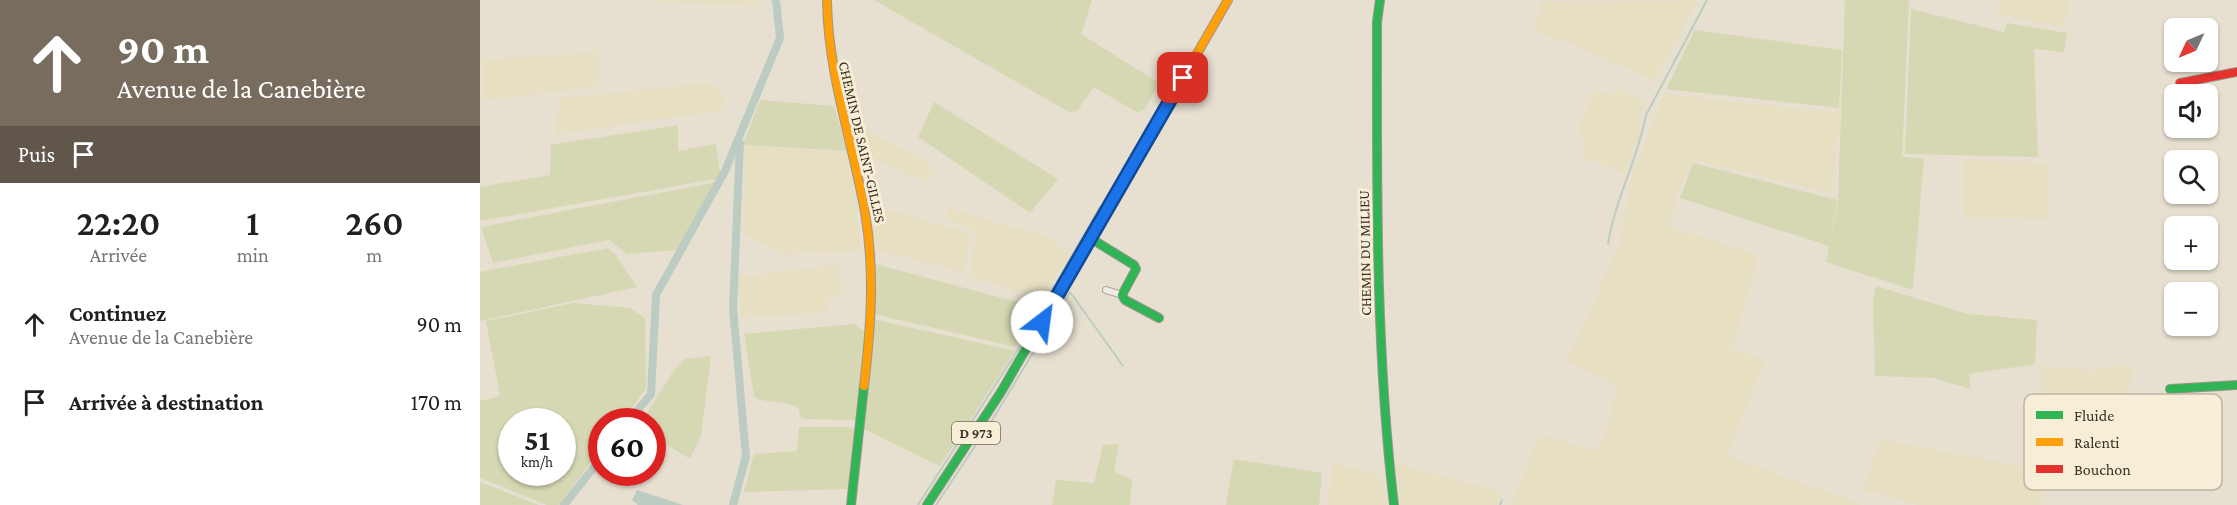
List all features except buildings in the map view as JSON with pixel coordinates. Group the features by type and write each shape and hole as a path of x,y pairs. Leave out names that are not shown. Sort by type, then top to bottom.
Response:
{"street":[{"name":"CHEMIN DE SAINT-GILLES","path":"827,0 828,52 840,111 864,203 870,258 870,328 851,505"},
{"name":"D 973","path":"927,505 1001,392 1228,0"},
{"name":"CHEMIN DU MILIEU","path":"1380,0 1377,32 1377,229 1380,259 1377,302 1394,505"},
{"path":"2180,83 2237,72"},
{"path":"1089,238 1134,265 1136,269 1122,295"},
{"path":"1106,290 1122,295 1125,300 1159,318"},
{"path":"2170,389 2237,385"}],"shaded area":[{"path":"626,0 756,0 758,6"},
{"path":"1543,0 1547,2 1697,1 1655,80 1534,29"},
{"path":"1999,0 2068,0 2065,28 1997,14"},
{"path":"598,52 598,87 483,100 482,60"},
{"path":"707,83 723,92 723,110 555,135 560,98"},
{"path":"1594,89 1612,96 1617,89 1645,101 1637,125 1642,131 1625,174 1580,156 1587,138 1578,132"},
{"path":"1664,94 1840,113 1832,193 1692,160 1677,194 1668,227 1759,255 1732,349 1765,360 1727,456 1863,505 1512,505 1539,434 1599,451 1619,385 1567,362 1619,246 1631,177"},
{"path":"849,121 936,168 927,183 858,151"},
{"path":"744,146 846,152 857,209 861,252 780,254 744,233"},
{"path":"1962,160 2048,163 2050,219 1964,217"},
{"path":"869,204 969,233 965,272 873,249"},
{"path":"949,208 1046,237 1069,254 1042,298 970,277 976,231 945,218"},
{"path":"838,264 842,296 827,301 827,313 742,318 736,278"},
{"path":"2047,366 2093,371 2101,367 2132,366 2128,394 2043,394 2041,370"},
{"path":"1880,440 2024,466 2024,490 2041,490 2042,505 1919,505 1864,490"},
{"path":"1332,463 1382,475 1386,505 1328,505"},
{"path":"1396,464 1502,492 1497,505 1402,505"},
{"path":"637,490 683,505 638,505 632,500"}],"green space":[{"path":"874,0 1092,0 1081,34 1159,83 1145,109 1138,113 1094,87 1077,111 1069,112"},
{"path":"1845,0 1909,0 1902,157 1924,158 1913,290 1826,262 1838,200"},
{"path":"1911,9 2004,32 2007,23 2067,33 2064,52 2034,49 2038,157 1905,154"},
{"path":"1695,30 1842,50 1839,108 1666,89"},
{"path":"760,100 834,106 847,151 743,145"},
{"path":"934,102 1058,179 1030,213 918,137"},
{"path":"678,125 678,151 716,144 721,178 480,221 480,187 550,175 551,145"},
{"path":"1693,163 1837,200 1829,246 1680,198"},
{"path":"717,182 677,250 627,254 609,240 493,263 481,227"},
{"path":"608,248 616,255 637,287 480,321 480,272"},
{"path":"875,264 1028,305 1036,311 1016,347 874,314"},
{"path":"1876,286 1968,314 2037,320 2035,364 1969,374 1971,389 1934,378 1875,376 1873,301"},
{"path":"573,303 630,308 645,318 646,389 631,408 588,408 588,466 576,482 576,408 498,408 498,485 480,478 480,401 500,396 486,321"},
{"path":"873,319 1015,351 940,466 862,428"},
{"path":"854,324 866,333 856,420 804,419 800,417 799,409 794,406 754,397 744,334"},
{"path":"711,356 701,436 690,459 666,444 666,408 650,408 674,370 685,359"},
{"path":"799,427 848,427 855,430 849,489 744,492 754,454 797,451"},
{"path":"1119,444 1114,472 1132,480 1130,505 1052,505 1056,480 1094,483 1103,445"},
{"path":"1234,459 1322,473 1319,505 1226,505"},
{"path":"480,482 539,505 480,505"},
{"path":"500,486 573,486 559,505 547,505"}],"waterway":[{"path":"640,408 651,394 656,295 725,171 780,38 776,0"},
{"path":"1608,244 1611,227 1638,147 1646,115 1707,0"},
{"path":"733,505 746,456 733,309 740,143"},
{"path":"918,505 1014,356 1100,207"},
{"path":"936,505 991,422 1070,292 1123,366"},
{"path":"564,505 588,475"},
{"path":"1500,505 1502,500"}],"traffic: fast":[{"path":"1380,0 1377,22 1378,264 1383,385 1394,505"},
{"path":"927,505 1001,392 1172,97"},
{"path":"1090,238 1134,265 1136,269 1122,295 1125,300 1159,318"},
{"path":"2170,389 2237,385"},
{"path":"851,505 864,386"}],"traffic: slow":[{"path":"827,0 828,27 836,81 860,185 868,234 871,299 864,386"},
{"path":"1172,97 1228,0"}],"traffic: jam":[{"path":"2180,83 2237,72"}],"route":[{"path":"1042,322 1183,78"}]}
